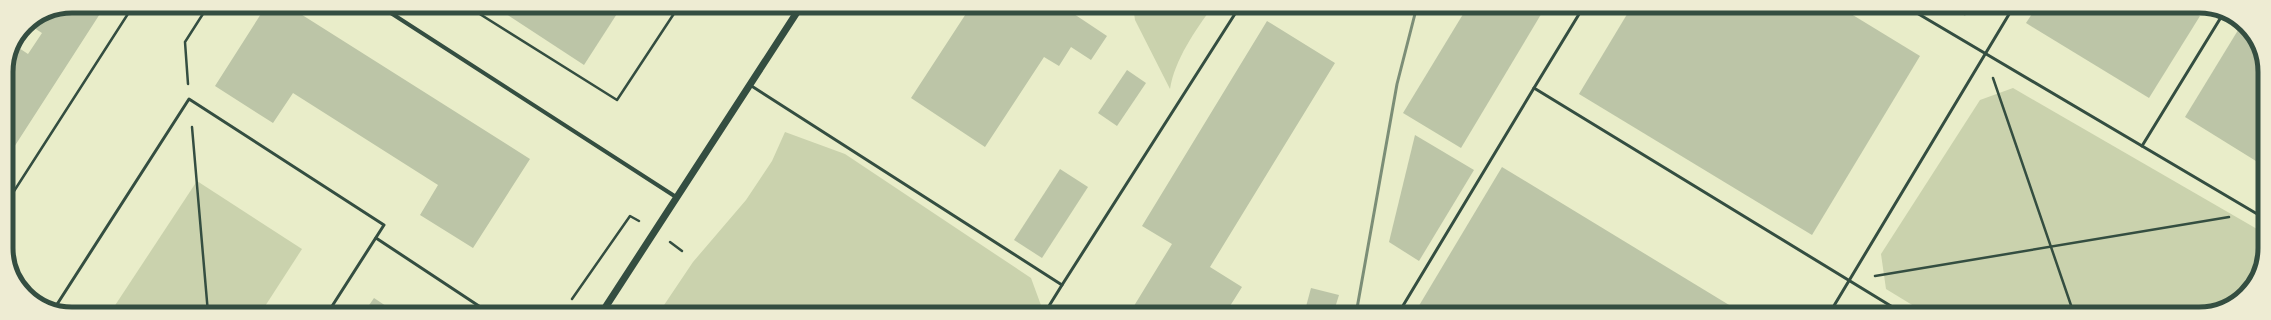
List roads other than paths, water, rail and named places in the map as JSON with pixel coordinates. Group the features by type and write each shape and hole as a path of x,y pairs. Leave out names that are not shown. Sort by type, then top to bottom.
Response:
{"street":[{"path":"391,13 676,197"},
{"path":"605,307 796,13"}],"lane":[{"path":"1048,307 1236,13"},
{"path":"1402,307 1580,13"},
{"path":"1917,13 2258,214"},
{"path":"1833,307 2010,13"},
{"path":"2142,146 2221,17"},
{"path":"750,85 1062,285"},
{"path":"1534,88 1893,307"},
{"path":"57,305 190,99 384,224 332,307"},
{"path":"376,238 480,307"}],"railway":[{"path":"1357,307 1397,84 1415,13"}]}
